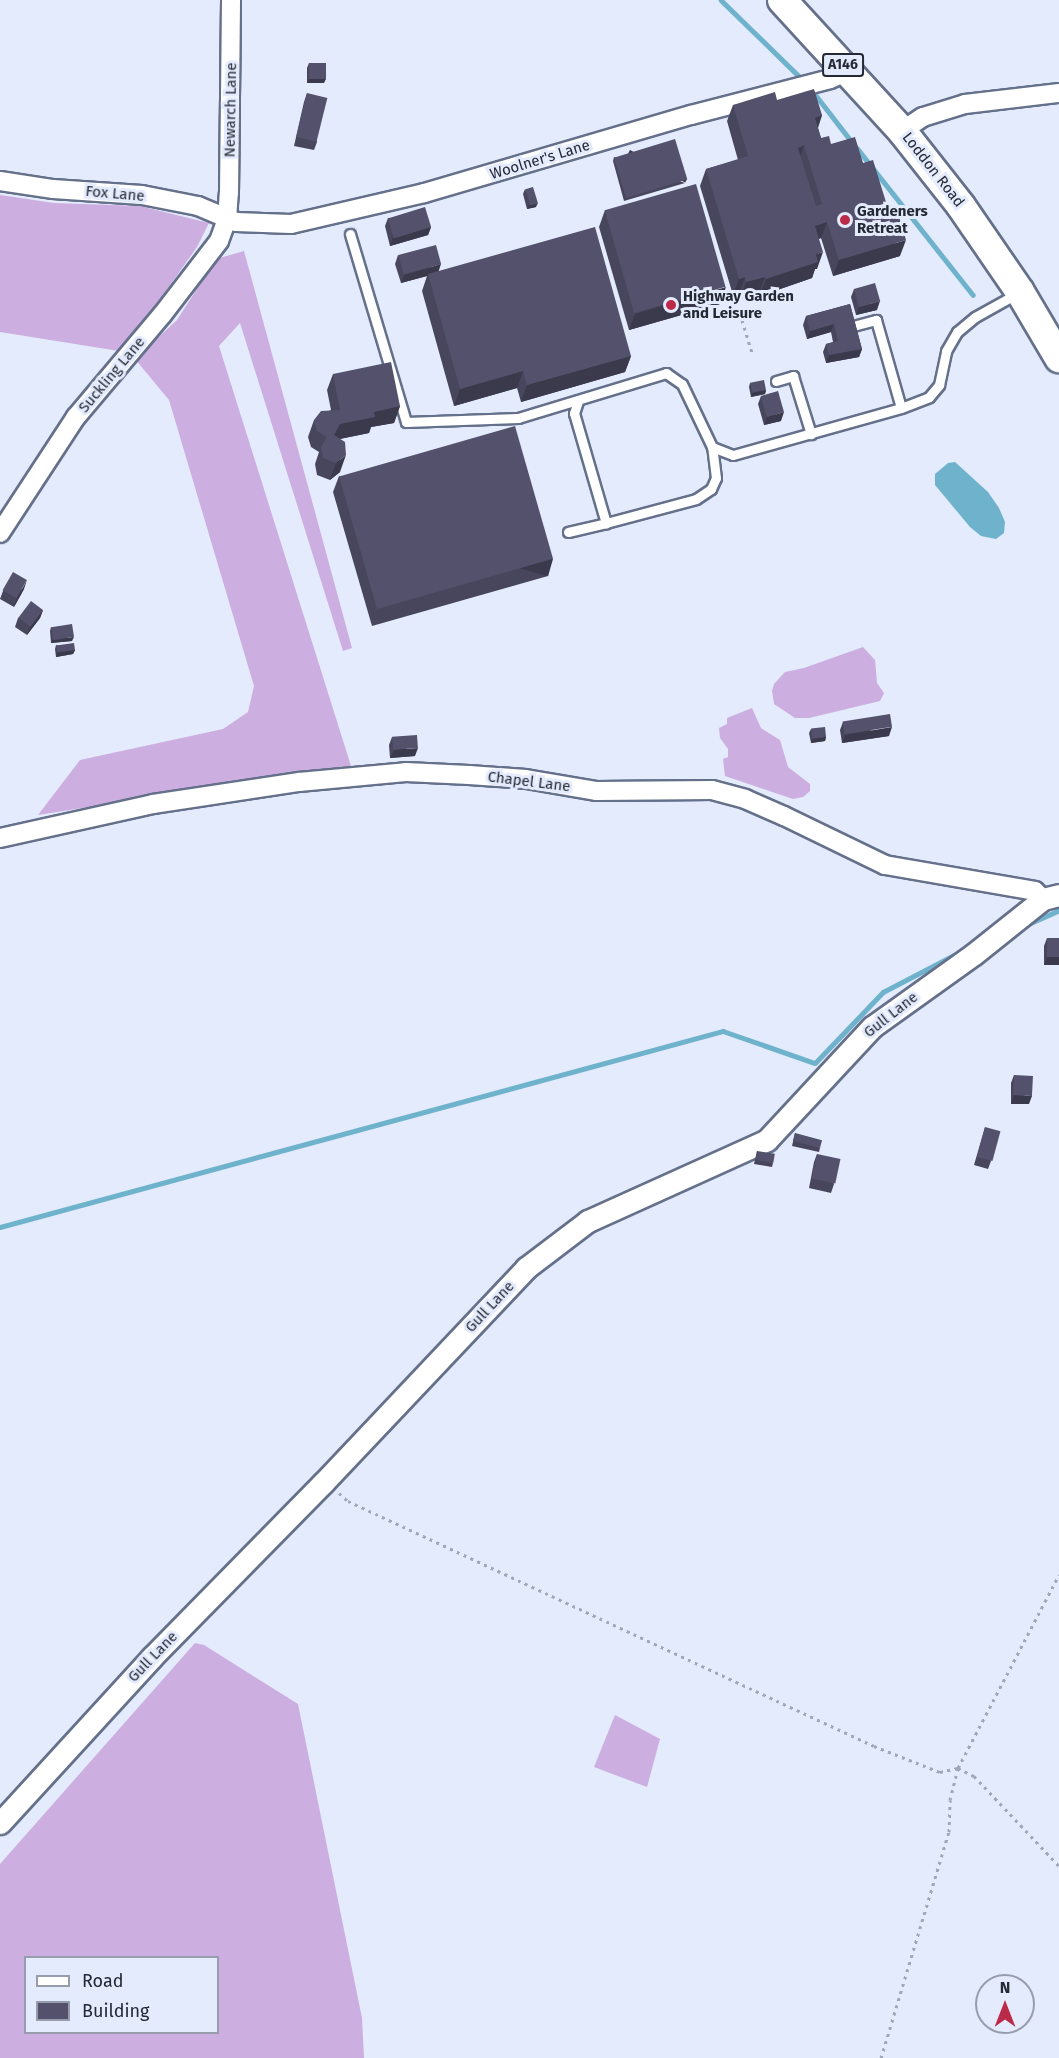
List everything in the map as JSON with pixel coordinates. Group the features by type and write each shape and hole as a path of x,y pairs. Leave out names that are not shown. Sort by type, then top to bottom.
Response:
{"highway":[{"name":"Loddon Road","path":"782,0 902,131 961,206 1020,292 1059,358"}],"street":[{"name":"Newarch Lane","path":"227,219 232,104 231,0"},
{"name":"Woolner's Lane","path":"227,219 247,223 291,224 424,194 691,115 830,79 849,71"},
{"path":"902,131 923,117 965,104 1059,93"},
{"name":"Fox Lane","path":"0,181 53,189 142,195 198,206 227,219"},
{"name":"Suckling Lane","path":"0,533 76,417 162,315 219,241 227,219"},
{"name":"Chapel Lane","path":"0,838 153,804 299,782 406,772 469,774 526,779 597,791 712,790 745,799 784,816 885,866 1035,891 1051,897"},
{"name":"Gull Lane","path":"0,1823 152,1657 323,1483 526,1268 588,1221 767,1140 872,1027 1051,897"}],"lane":[{"path":"350,234 406,422 518,418 666,373 682,384 712,447 716,478 711,489 696,499 567,532"},
{"path":"712,447 733,455 901,408 929,397 939,385 946,351 957,332 975,317 1020,292"},
{"path":"853,326 876,320 901,408"},
{"path":"776,381 793,376 811,434"},
{"path":"578,401 574,413 606,523"}],"path":[{"path":"742,320 752,352"},
{"path":"348,1502 874,1746 940,1772 958,1768 974,1776 1059,1866"},
{"path":"881,2058 949,1832 950,1800 958,1768 1059,1575"}],"shaded area":[{"path":"0,195 54,203 140,206 209,223 197,247 119,351 0,332"},
{"path":"244,251 352,648 343,651 240,323 219,346 351,766 38,815 80,760 223,729 248,712 254,686 169,400 135,359 177,320 216,259"},
{"path":"863,647 875,660 877,683 884,693 880,701 809,718 795,718 774,704 772,691 774,684 785,672 804,668"},
{"path":"752,708 761,728 780,740 788,767 810,784 810,791 803,797 793,799 725,776 723,759 728,757 728,749 720,738 719,728 727,724 727,718"},
{"path":"195,1643 204,1645 298,1704 362,2018 364,2058 0,2058 0,1864"},
{"path":"615,1715 660,1739 647,1787 594,1767"}],"water":[{"path":"955,462 988,492 999,508 1005,522 1004,533 996,539 981,536 970,527 935,485 935,474 948,463"}],"building":[{"path":"309,63 326,63 326,79 309,79"},
{"path":"814,89 822,115 815,118 821,138 829,136 831,144 855,137 863,163 873,160 890,215 898,213 906,240 839,260 827,222 815,226 823,252 816,254 818,262 766,279 765,277 746,282 745,277 739,279 706,169 748,156 733,105 775,92 777,100","holes":["804,145 822,204 816,206 798,148"]},
{"path":"307,93 327,98 316,142 296,137"},
{"path":"675,139 687,179 626,198 614,158"},
{"path":"696,184 725,287 634,313 605,210"},
{"path":"533,187 538,203 530,206 525,189"},
{"path":"425,207 431,227 394,238 388,218"},
{"path":"595,227 631,356 527,385 523,371 460,389 428,274"},
{"path":"436,245 441,264 404,274 398,255"},
{"path":"875,283 880,301 859,307 854,289"},
{"path":"850,304 862,349 829,355 826,344 838,341 834,324 810,331 806,316"},
{"path":"391,362 400,406 374,412 375,417 340,424 334,435 345,442 346,455 336,463 323,458 321,447 327,437 317,431 314,420 321,411 340,410 333,374"},
{"path":"764,380 766,390 752,392 750,383"},
{"path":"778,391 784,412 767,417 761,396"},
{"path":"515,426 553,559 377,609 339,476"},
{"path":"13,572 27,580 16,598 2,590"},
{"path":"31,601 43,610 30,627 18,618"},
{"path":"72,624 74,637 53,640 51,627"},
{"path":"74,643 75,650 57,652 56,646"},
{"path":"890,714 892,727 845,734 843,722"},
{"path":"825,727 826,737 812,738 811,728"},
{"path":"417,735 418,748 393,750 392,737"},
{"path":"1047,938 1059,938 1059,957 1047,957"},
{"path":"1014,1075 1033,1076 1032,1096 1013,1095"},
{"path":"985,1127 1000,1131 992,1161 977,1157"},
{"path":"795,1133 822,1140 820,1148 793,1141"},
{"path":"757,1151 775,1154 773,1163 756,1160"},
{"path":"817,1154 840,1159 835,1183 812,1178"}],"waterway":[{"path":"721,0 803,80"},
{"path":"815,94 852,142"},
{"path":"857,148 973,295"},
{"path":"1026,925 1059,910"},
{"path":"0,1227 723,1031 815,1063 883,992 958,953"}],"place":[{"name":"Gardeners Retreat","path":"845,220"},
{"name":"Highway Garden and Leisure","path":"671,305"}]}
